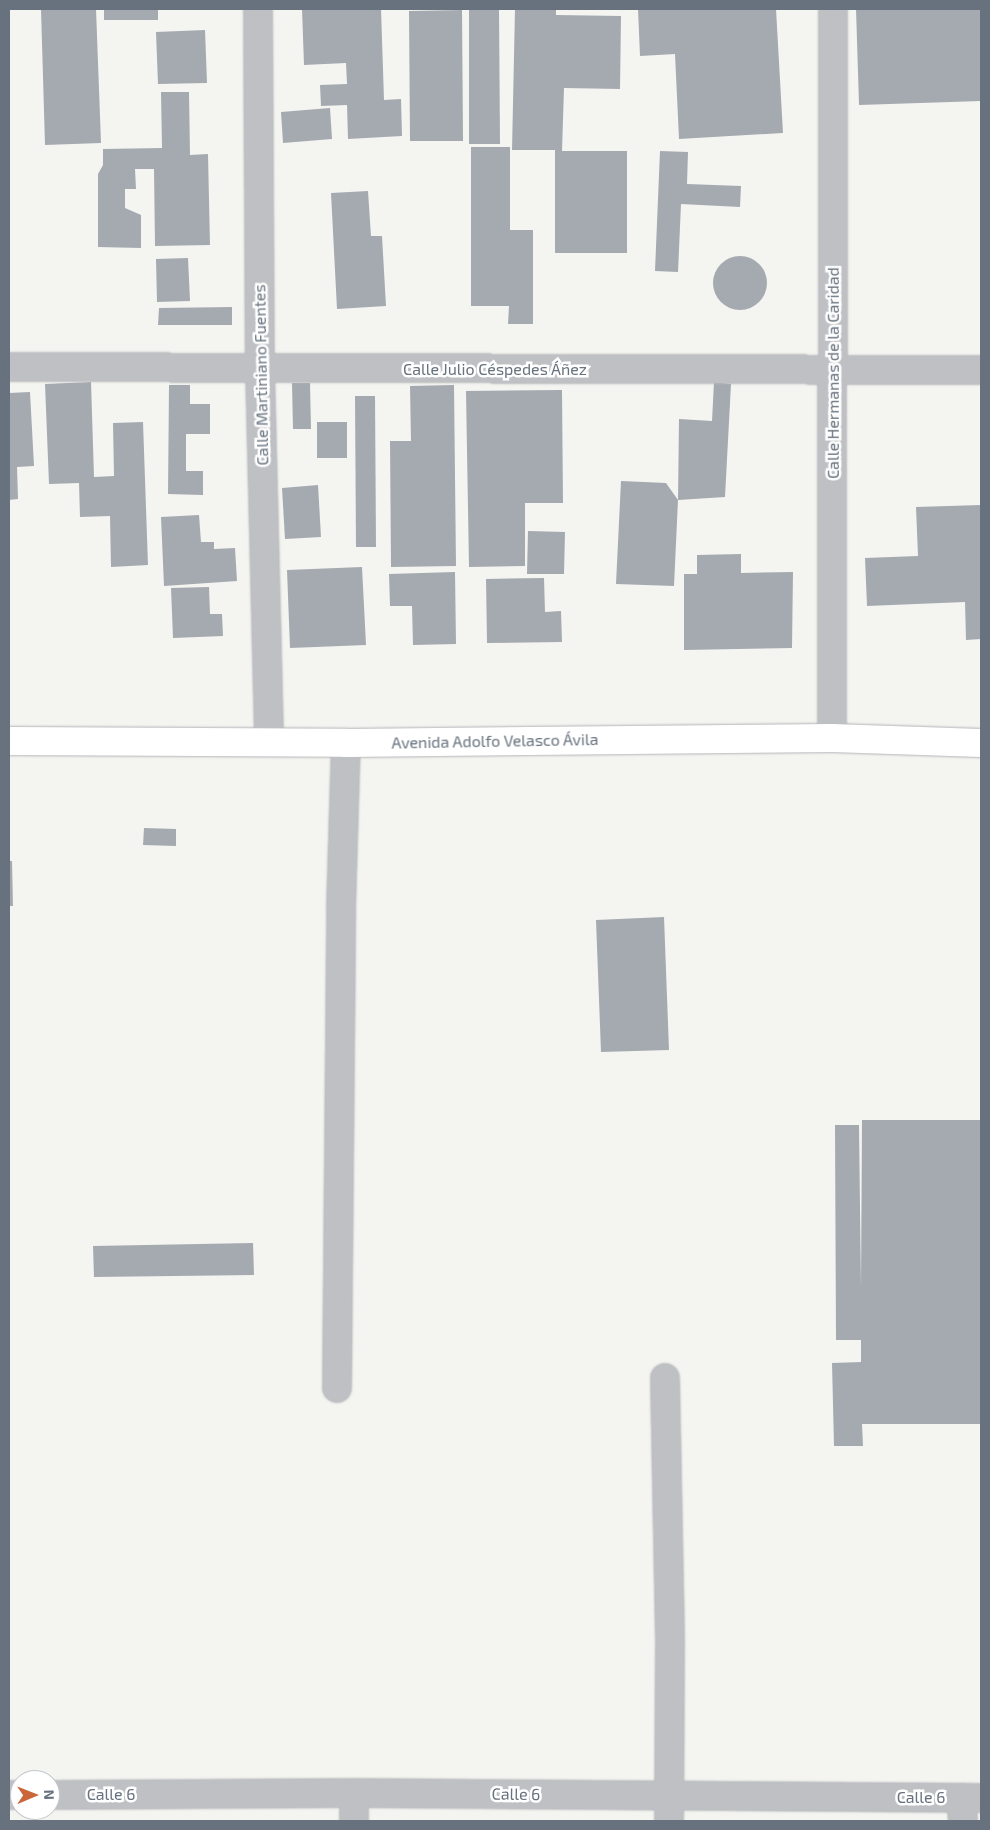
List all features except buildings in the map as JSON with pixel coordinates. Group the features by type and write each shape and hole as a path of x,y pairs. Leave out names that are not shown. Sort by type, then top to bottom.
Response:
{"highway":[{"name":"Avenida Adolfo Velasco Ávila","path":"9,741 346,743 832,738 981,743"}],"street":[{"name":"Calle Martiniano Fuentes","path":"258,9 260,369 268,742"},
{"name":"Calle Hermanas de la Caridad","path":"832,738 833,9"},
{"name":"Calle Julio Céspedes Áñez","path":"9,367 981,370"},
{"path":"337,1388 340,908 346,743"},
{"path":"665,1378 670,1641 669,1808"},
{"path":"354,1792 354,1821"},
{"name":"Calle 6","path":"60,1795 354,1792 669,1808 969,1806"}]}
